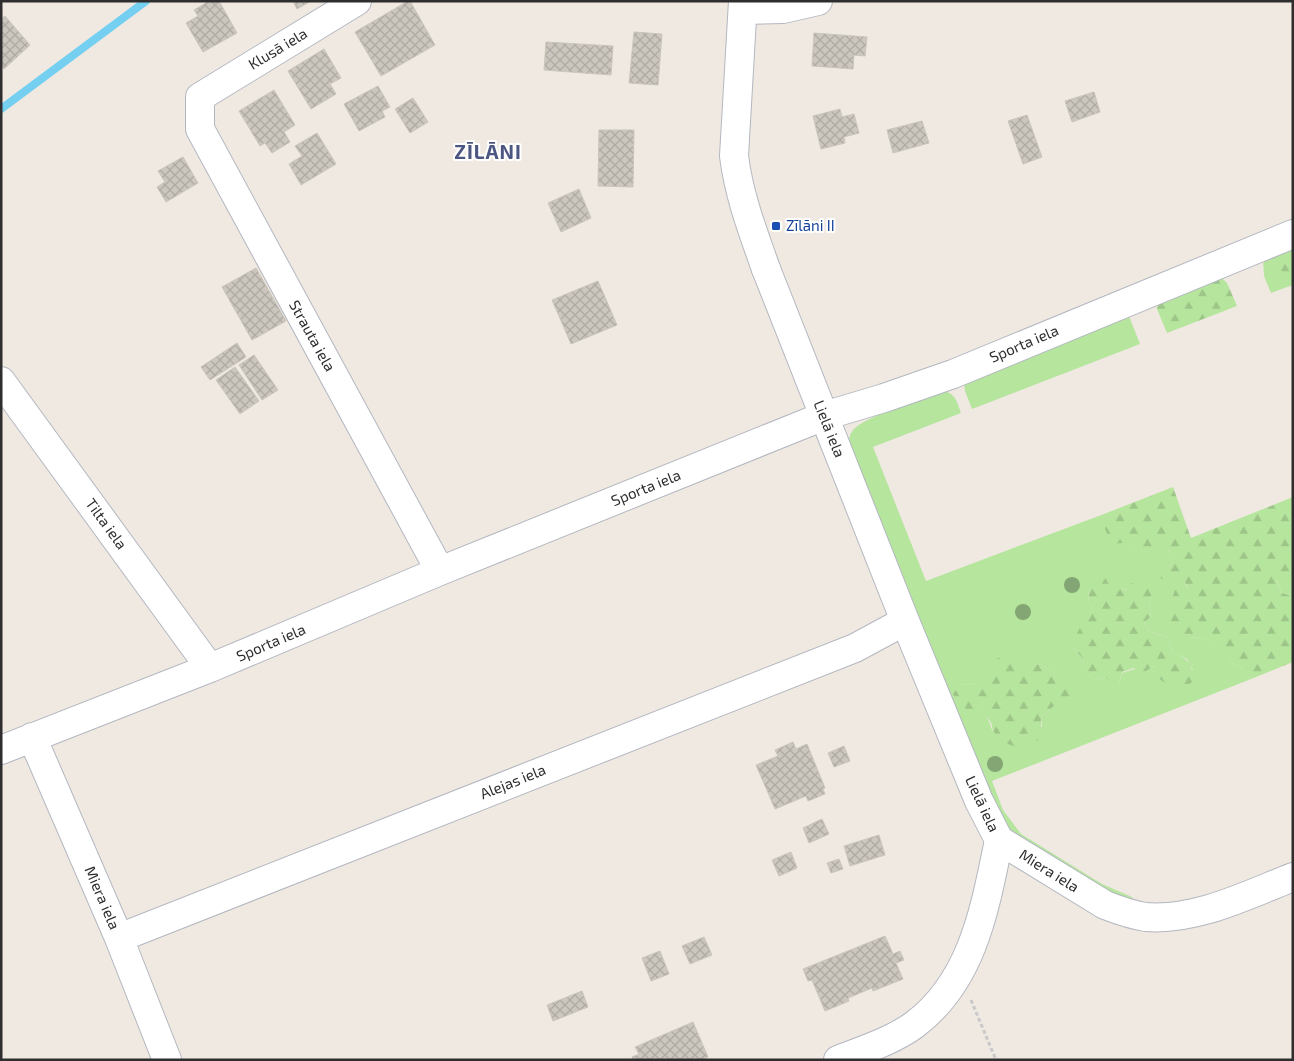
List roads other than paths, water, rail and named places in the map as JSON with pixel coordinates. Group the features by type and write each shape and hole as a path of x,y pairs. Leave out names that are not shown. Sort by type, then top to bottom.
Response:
{"street":[{"name":"Klusā iela","path":"200,97 357,1"},
{"path":"743,6 783,9 818,1"},
{"name":"Lielā iela","path":"743,6 734,156 737,181 746,213 766,269 905,621 980,802 999,840"},
{"name":"Strauta iela","path":"200,97 200,129 440,571"},
{"name":"Sporta iela","path":"1,750 210,668 440,571 824,416 953,374 1293,234"},
{"name":"Tilta iela","path":"1,381 210,668"},
{"name":"Alejas iela","path":"119,938 855,648 905,621"},
{"name":"Miera iela","path":"32,737 119,938 168,1060"},
{"name":"Miera iela","path":"838,1060 888,1039 913,1026 933,1009 951,987 966,961 976,937 999,840 1105,905 1122,912 1145,917 1169,917 1197,912 1293,877"}],"waterway":[{"path":"1,109 146,1"}],"place":[{"name":"Zīlāni II","path":"776,226"}],"district":[{"name":"ZĪLĀNI","path":"488,152"}]}
